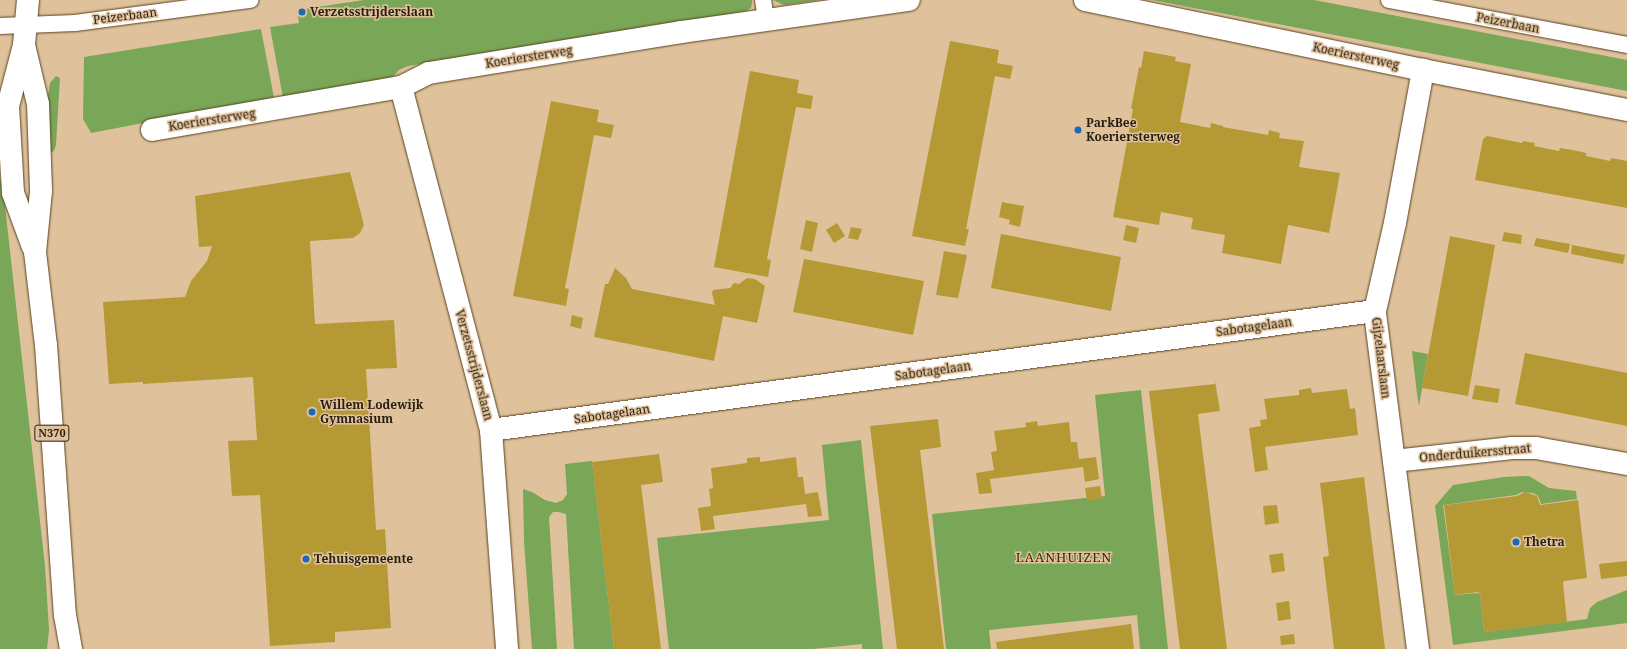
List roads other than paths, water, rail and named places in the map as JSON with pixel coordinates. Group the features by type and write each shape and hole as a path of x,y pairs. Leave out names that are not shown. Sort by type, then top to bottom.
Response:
{"main road":[{"path":"25,35 28,0"},
{"name":"Koeriersterweg","path":"152,130 401,87 429,73 681,32 764,10 909,0"},
{"name":"Koeriersterweg","path":"1085,0 1423,70 1627,110"},
{"name":"N370","path":"25,35 8,106 13,193 35,252"},
{"name":"N370","path":"25,35 38,104 41,191 35,252 46,345 65,615 71,649"},
{"name":"Gijzelaarslaan","path":"1418,649 1375,311 1395,223 1423,70"},
{"name":"Verzetsstrijderslaan","path":"401,87 492,430 506,649"},
{"name":"Sabotagelaan","path":"492,430 1375,311"},
{"name":"Onderduikersstraat","path":"1394,461 1512,448 1536,448 1627,464"},
{"name":"N370","path":"58,649 65,615"}],"lane":[{"name":"Peizerbaan","path":"0,26 25,35 75,23 250,0"},
{"name":"Peizerbaan","path":"1389,0 1627,45"}],"place":[{"name":"Verzetsstrijderslaan","path":"302,12"},
{"name":"ParkBee Koeriersterweg","path":"1078,130"},
{"name":"Willem Lodewijk Gymnasium","path":"312,412"},
{"name":"Thetra","path":"1516,542"},
{"name":"Tehuisgemeente","path":"306,559"}],"district":[{"name":"LAANHUIZEN","path":"1064,557"}]}
